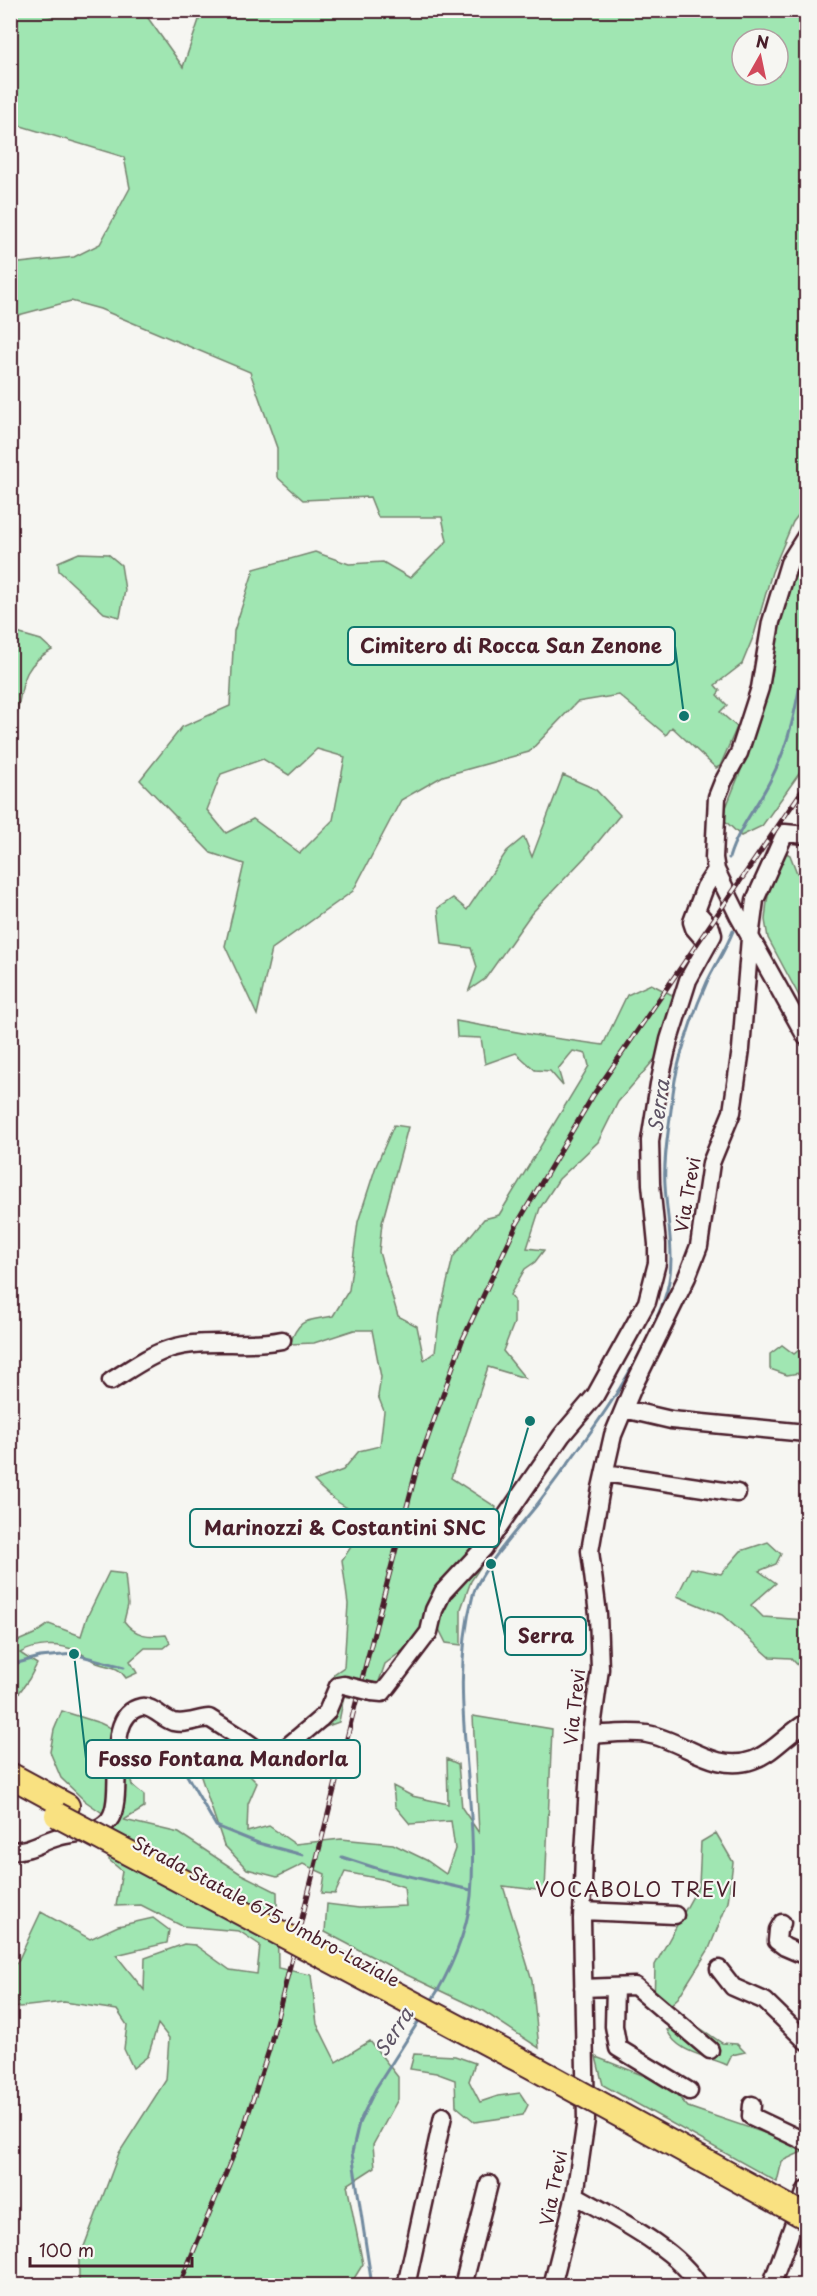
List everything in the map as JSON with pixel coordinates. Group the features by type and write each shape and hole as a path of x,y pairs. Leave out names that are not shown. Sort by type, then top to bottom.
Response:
{"highway":[{"name":"Strada Statale 675 Umbro-Laziale","path":"10,1775 62,1810 521,2061 806,2200"},
{"name":"Strada Statale 675 Umbro-Laziale","path":"10,1790 62,1810"}],"street":[{"path":"807,536 789,563 771,622 760,688 740,753 717,797 714,858 716,870 734,908 807,1037"},
{"name":"Via Trevi","path":"552,2286 575,2195 586,2120 582,1911 591,1735 600,1669 598,1614 590,1551 604,1473 614,1436 624,1409 687,1277 699,1246 711,1163 732,1112 741,1049 755,900 785,833 807,835"},
{"path":"10,1851 21,1851 40,1846 53,1838 73,1832 96,1830 108,1821 114,1812 117,1796 116,1754 120,1732 126,1718 139,1707 147,1707 172,1722 186,1724 209,1718 264,1755 273,1755 282,1751 321,1719 327,1712 338,1686 344,1685 382,1693 429,1632 434,1610 443,1592 484,1548 562,1435 595,1396 646,1302 657,1263 650,1141 659,1084 669,1040 688,980 707,944 692,922 705,887 716,870"},
{"path":"111,1381 168,1349 189,1345 266,1344 282,1340"},
{"path":"624,1409 671,1420 807,1434"},
{"path":"604,1473 737,1493"},
{"path":"591,1735 647,1734 720,1763 736,1763 754,1760 807,1723"},
{"path":"582,1911 675,1915"},
{"path":"782,1923 778,1930 777,1941 807,1956"},
{"path":"718,1968 733,1987 765,2001 807,2042"},
{"path":"583,1988 635,1986 710,2050"},
{"path":"615,1987 614,2026 618,2048 689,2091"},
{"path":"752,2105 751,2116 807,2142"},
{"path":"406,2286 443,2116"},
{"path":"463,2286 489,2184"},
{"path":"575,2195 661,2246 695,2277 699,2286"},
{"path":"776,2285 806,2200"}],"green space":[{"path":"11,10 35,11 51,16 104,11 143,11 183,67 202,11 806,11 806,505 793,522 772,572 754,635 742,664 715,685 720,691 717,695 727,705 720,712 737,727 720,766 716,768 672,727 666,735 619,695 577,702 529,752 443,776 401,800 353,891 272,949 257,1015 225,946 244,864 211,853 140,780 182,727 230,706 234,631 254,569 315,552 349,564 383,562 410,578 447,541 442,517 378,517 370,497 303,500 277,477 277,448 250,372 100,309 71,301 11,317 11,264 74,257 100,244 130,188 124,157 11,123 16,47 11,29","holes":["317,749 345,757 333,820 300,853 253,819 226,833 207,810 221,774 263,759 289,775"]},
{"path":"79,553 108,554 121,565 125,590 120,617 104,613 59,571 58,562"},
{"path":"806,556 806,764 762,826 741,836 722,818 757,728 783,613 796,574"},
{"path":"10,631 41,640 52,650 41,656 28,671 15,722 10,719"},
{"path":"563,775 595,789 620,815 589,853 531,914 485,979 469,990 477,967 471,948 442,944 438,908 453,898 467,910 507,851 524,837 532,857"},
{"path":"783,851 790,855 797,873 806,875 806,1009 768,938 765,920 776,860"},
{"path":"651,984 676,997 660,1053 618,1102 598,1142 559,1179 540,1208 527,1248 544,1250 535,1262 525,1269 510,1295 514,1300 514,1323 503,1351 525,1378 488,1367 451,1478 496,1507 489,1554 471,1581 461,1609 461,1645 446,1643 435,1621 419,1638 385,1664 372,1702 344,1696 339,1722 325,1727 334,1674 344,1667 348,1604 342,1560 364,1528 368,1517 339,1503 314,1481 343,1470 359,1451 380,1446 384,1411 378,1396 381,1377 372,1330 354,1330 314,1343 290,1344 293,1335 305,1322 333,1316 349,1290 358,1222 376,1166 394,1125 408,1127 382,1223 379,1252 398,1316 417,1326 424,1360 435,1352 440,1313 453,1257 484,1219 499,1215 589,1066 586,1054 573,1051 558,1069 563,1086 550,1071 535,1070 516,1053 485,1064 481,1038 457,1037 456,1021 603,1045 627,995"},
{"path":"806,1344 806,1403 803,1402 803,1387 799,1373 787,1375 770,1369 770,1354 782,1345 794,1354"},
{"path":"768,1542 781,1554 776,1564 759,1571 776,1583 751,1605 763,1617 806,1620 806,1674 791,1658 770,1657 722,1615 677,1596 691,1568 721,1574 741,1551"},
{"path":"109,1572 125,1574 128,1605 124,1621 128,1626 137,1633 153,1636 166,1635 170,1643 164,1648 145,1648 130,1661 137,1673 126,1678 116,1669 97,1663 69,1648 48,1646 26,1650 20,1653 37,1664 11,1704 11,1644 34,1634 49,1624 81,1636 87,1617"},
{"path":"62,1711 100,1723 127,1736 126,1760 132,1785 144,1795 144,1808 124,1820 179,1833 241,1874 277,1892 278,1968 311,1975 317,2024 336,2062 370,2041 398,2077 398,2099 373,2145 375,2167 347,2185 363,2264 350,2285 79,2285 79,2260 119,2153 166,2080 169,2038 158,2024 148,2056 133,2068 124,2049 127,2025 117,2010 64,2002 11,2008 10,1970 18,1961 41,1912 90,1939 118,1926 153,1918 169,1930 167,1943 116,1955 144,1990 145,1958 184,1944 195,1945 230,1970 257,1974 260,1945 239,1931 182,1926 141,1905 116,1906 122,1871 109,1860 114,1821 85,1801 61,1778 50,1752 54,1730"},
{"path":"473,1716 552,1729 545,1891 503,1886 532,1980 539,2048 483,2011 325,1932 327,1904 359,1908 406,1906 404,1887 381,1879 345,1872 335,1894 322,1893 325,1874 303,1864 277,1877 247,1869 224,1845 198,1768 187,1753 203,1758 212,1747 238,1764 257,1783 248,1804 247,1832 269,1826 295,1844 341,1839 393,1844 426,1860 446,1874 455,1849 451,1821 410,1824 395,1806 393,1786 412,1796 448,1804 447,1759 458,1764 462,1808 479,1833"},
{"path":"716,1833 733,1862 728,1902 709,1949 678,1998 660,2014 654,2006 655,1965 699,1885 701,1842"},
{"path":"694,2024 722,2043 737,2044 745,2052 732,2055 727,2065 685,2049 672,2038 667,2030"},
{"path":"414,2054 455,2056 475,2063 469,2081 480,2102 498,2096 520,2093 528,2105 523,2115 475,2122 456,2106 455,2080 436,2073 410,2069"},
{"path":"596,2057 668,2085 688,2107 797,2144 802,2152 782,2161 777,2182 603,2085"}],"waterway":[{"name":"Serra","path":"729,858 743,826 767,787 785,747 794,716 806,652"},
{"name":"Serra","path":"430,2003 457,1952 466,1924 471,1896 473,1858 463,1707 463,1670 466,1632 473,1595 491,1562 554,1482 624,1382 639,1356 664,1300 671,1257 665,1163 675,1080 696,1008 733,931"},
{"path":"10,1665 40,1657 74,1654 124,1667"},
{"path":"177,1758 216,1826 258,1843 303,1855"},
{"path":"342,1857 382,1870 471,1890"},
{"name":"Serra","path":"368,2286 371,2279 352,2153 359,2123 376,2088 420,2019"}],"railway":[{"path":"179,2286 240,2139 269,2050 417,1468 462,1341 517,1224 594,1094 806,785"}],"place":[{"name":"Cimitero di Rocca San Zenone","path":"684,716"},
{"name":"Marinozzi & Costantini SNC","path":"530,1421"},
{"name":"Serra","path":"491,1564"},
{"name":"Fosso Fontana Mandorla","path":"74,1654"}],"district":[{"name":"VOCABOLO TREVI","path":"637,1890"}]}
